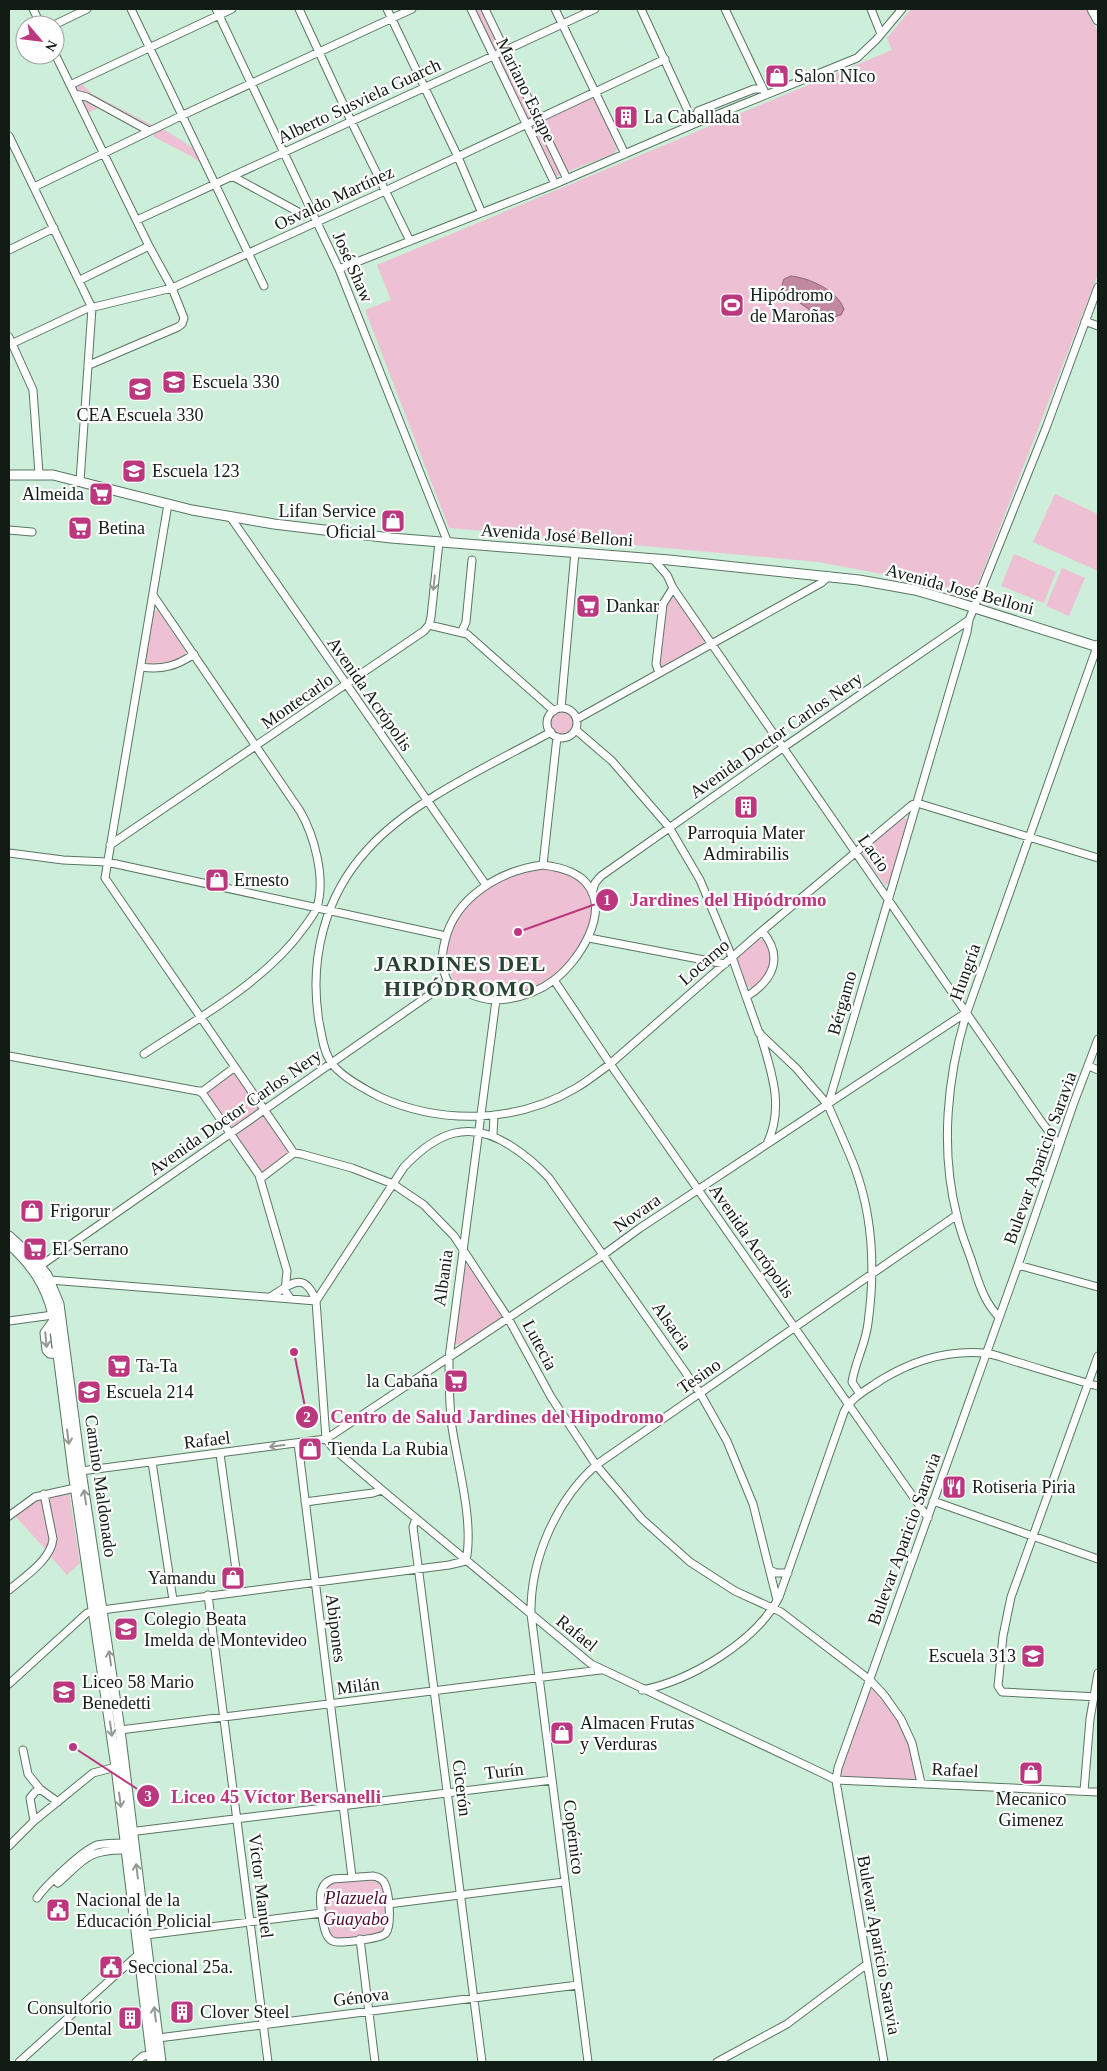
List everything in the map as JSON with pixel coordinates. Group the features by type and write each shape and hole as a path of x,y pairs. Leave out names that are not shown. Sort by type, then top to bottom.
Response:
{"main road":[{"path":"1092,9 1098,20"},
{"name":"Avenida José Belloni","path":"9,475 39,474 80,481 231,518 391,538 669,560 829,576 915,590 1098,646"},
{"name":"Camino Maldonado","path":"9,1236 40,1266 50,1280 59,1304 75,1488 120,1730 128,1832 125,1847 161,2062"},
{"path":"9,1244 40,1278 48,1296 53,1318 46,1330 48,1352 62,1354"},
{"name":"Camino Maldonado","path":"62,1354 81,1471 116,1768 146,1935 140,1971 151,2059"}],"street":[{"path":"65,20 88,9"},
{"path":"131,9 264,286"},
{"path":"70,85 150,48 217,12 232,9"},
{"path":"299,9 351,121 410,240"},
{"path":"387,9 458,157 481,211"},
{"path":"34,187 183,115 412,9"},
{"name":"Mariano Estape","path":"471,9 555,184"},
{"name":"Mariano Estape","path":"485,9 567,178"},
{"path":"555,9 625,154"},
{"name":"Alberto Susviela Guarch","path":"137,220 595,9"},
{"path":"641,9 694,124"},
{"path":"725,9 764,92"},
{"path":"871,9 881,34"},
{"path":"339,269 481,211 555,184 764,92 857,58 902,9"},
{"name":"José Shaw","path":"217,12 339,269 443,542"},
{"name":"Osvaldo Martínez","path":"10,342 92,308 172,288 386,191 665,59"},
{"path":"60,65 149,246 172,288 184,318 182,324 178,327 89,365"},
{"path":"75,94 87,97 150,131"},
{"path":"9,136 12,151 34,187 92,308 80,481"},
{"path":"232,176 302,214 305,215 312,212"},
{"path":"9,250 54,228"},
{"path":"80,280 149,246"},
{"name":"Bérgamo","path":"828,1105 969,620 1046,428 1098,287"},
{"path":"1085,321 1098,326"},
{"path":"10,342 33,390 39,474"},
{"path":"168,504 105,878 294,1153 260,1179"},
{"name":"Avenida Acrópolis","path":"231,518 486,885"},
{"path":"9,530 32,532"},
{"path":"443,542 429,625 462,631 558,710 571,711 577,719 576,730 568,737 557,737 551,732 548,721 558,710 575,552"},
{"name":"Lacio","path":"653,559 667,575 673,588 784,747 854,852 889,899 1059,1145"},
{"path":"462,631 466,622 472,560"},
{"path":"667,575 669,560"},
{"path":"577,719 821,583 829,576"},
{"path":"659,673 656,664 664,604 673,588"},
{"path":"144,1054 259,976 281,957 297,938 317,908 319,880 313,840 300,810 153,595"},
{"name":"Avenida Doctor Carlos Nery","path":"592,893 595,883 601,876 969,620"},
{"name":"Montecarlo","path":"110,845 346,685 424,631 429,625"},
{"name":"Hungría","path":"999,1317 984,1298 956,1215 950,1171 948,1118 954,1062 967,1012 1098,646"},
{"path":"141,667 166,668 176,665 194,654"},
{"path":"576,730 612,761 669,827 700,880 732,957 760,1033 774,1081 777,1099 776,1116 766,1146"},
{"path":"480,1116 425,1112 392,1102 371,1092 331,1063 323,1043 317,1008 315,984 320,945 329,910 342,884 366,851 390,828 427,802 551,732"},
{"path":"543,865 557,737"},
{"path":"917,803 1098,858"},
{"name":"Locarno","path":"480,1116 519,1112 556,1099 577,1088 610,1064 854,852 917,803"},
{"path":"9,853 64,860 107,862 446,936"},
{"path":"577,875 588,885 592,893 595,911 589,938 574,960 554,980 522,995 496,1000 479,998 448,982 442,963 446,936 460,910 486,885 510,872 543,865 560,868 577,875 593,878 601,876"},
{"path":"746,997 764,983 773,966 772,948 768,938 762,931"},
{"path":"589,938 725,964"},
{"name":"Avenida Acrópolis","path":"554,980 610,1064 928,1518"},
{"name":"Avenida Doctor Carlos Nery","path":"40,1266 448,982"},
{"name":"Albania","path":"466,1561 469,1546 465,1503 452,1425 449,1358 496,1000"},
{"name":"Novara","path":"326,1439 967,1012"},
{"path":"760,1033 796,1068 828,1105 855,1168 863,1194 872,1252 872,1274 868,1326 852,1382 860,1394"},
{"name":"Bulevar Aparicio Saravia","path":"884,2062 836,1780 838,1768 1098,1039"},
{"path":"9,1056 198,1091 203,1091 235,1067"},
{"path":"1089,1066 1098,1070"},
{"path":"198,1091 203,1094 260,1179 287,1271 285,1291 290,1298"},
{"path":"493,1135 494,1115"},
{"path":"316,1301 404,1168 428,1144 459,1131 460,1116"},
{"name":"Alsacia","path":"459,1131 493,1135 524,1155 544,1172 700,1392 727,1441 753,1504 770,1570 775,1604"},
{"name":"Lutecia","path":"294,1153 314,1156 393,1184 424,1206 454,1236 508,1318 551,1397 596,1465 642,1519 676,1551 721,1583 744,1596 775,1604"},
{"name":"Tesino","path":"531,1614 536,1570 547,1534 569,1494 581,1479 596,1465 956,1215"},
{"path":"1018,1265 1098,1288"},
{"path":"287,1271 299,1283"},
{"path":"270,1297 294,1282 311,1288 320,1286 330,1278"},
{"path":"50,1280 316,1301"},
{"path":"311,1288 316,1301 326,1439"},
{"path":"9,1321 53,1318"},
{"path":"642,1690 684,1676 714,1660 745,1637 775,1604 788,1573 848,1404 860,1394 897,1370 946,1354 986,1353 1098,1386"},
{"path":"1096,1697 1002,1692 998,1686 1011,1597 1098,1356"},
{"name":"Rafael","path":"81,1471 326,1439 382,1490 466,1561 600,1670 836,1780 1098,1792"},
{"name":"Abipones","path":"298,1443 352,1877"},
{"path":"220,1454 239,1591"},
{"path":"152,1462 173,1600"},
{"path":"9,1516 29,1500 44,1494 75,1488"},
{"path":"305,1502 373,1493 382,1490"},
{"path":"9,1590 42,1560 52,1545 44,1494"},
{"path":"933,1501 1098,1560"},
{"name":"Cicerón","path":"416,1518 413,1527 482,2062"},
{"path":"9,1684 88,1613 98,1610 466,1561"},
{"path":"770,1570 783,1574 788,1573"},
{"name":"Víctor Manuel","path":"208,1595 268,2062"},
{"path":"775,1604 870,1680 884,1695 905,1726 912,1743 921,1783"},
{"name":"Copérnico","path":"531,1614 588,2062"},
{"name":"Milán","path":"120,1730 600,1670"},
{"path":"1084,1791 1098,1673"},
{"path":"23,1750 28,1774 40,1789 58,1802"},
{"path":"9,1846 34,1821 93,1772 116,1768"},
{"name":"Turín","path":"128,1832 552,1780"},
{"path":"34,1821 30,1798 40,1789"},
{"path":"37,1898 45,1886 56,1882 90,1848 104,1844 125,1847"},
{"path":"373,1876 381,1878 385,1885 390,1922 387,1932 380,1937 337,1942 330,1939 326,1933 320,1896 324,1885 333,1880 352,1877 373,1876"},
{"path":"388,1904 564,1882"},
{"path":"146,1935 322,1913"},
{"path":"360,1939 375,2062"},
{"path":"19,2062 125,1967 143,1955"},
{"path":"716,2062 787,2024 867,1964"},
{"path":"125,1967 140,1971"},
{"name":"Génova","path":"148,2034 158,2038 578,1985"},
{"path":"136,2062 143,2056 151,2059"}],"green space":[{"path":"475,9 481,9 500,47 498,50 494,49"},
{"name":"Hipódromo de Maroñas","path":"911,9 1086,9 1098,32 1098,274 974,594 915,580 818,562 449,528 365,310 391,300 377,265 892,50 887,38"},
{"path":"503,55 533,116 531,119 528,119 499,58"},
{"path":"81,83 92,94 156,127 144,133 99,108 87,113 75,90"},
{"path":"592,97 595,99 617,149 613,154 569,171 565,168 542,119"},
{"path":"535,123 560,174 559,176 555,176 532,126"},
{"path":"162,128 196,150 202,161 199,162 154,137 153,135"},
{"path":"1055,494 1098,514 1098,571 1033,542"},
{"path":"1014,554 1056,572 1044,603 1001,586"},
{"path":"1062,568 1085,578 1069,616 1046,606"},
{"path":"670,598 674,598 679,602 705,640 704,645 662,667 659,663 667,602"},
{"path":"158,610 186,652 179,660 155,665 145,662 152,612"},
{"path":"563,711 568,712 574,718 574,728 568,734 563,735 558,734 552,728 551,723 552,718 558,712"},
{"path":"903,816 908,821 890,883 885,885 862,853 864,849"},
{"name":"JARDINES DEL HIPÓDROMO","path":"544,868 575,877 590,895 592,918 583,943 565,966 540,984 511,995 480,994 466,989 456,981 450,972 447,961 449,937 460,913 478,894 498,880 520,872"},
{"path":"759,939 766,940 770,962 767,973 752,989 745,984 737,960"},
{"path":"231,1071 235,1072 259,1109 232,1127 228,1125 206,1092"},
{"path":"261,1116 265,1117 289,1152 288,1155 263,1173 235,1136"},
{"path":"467,1265 471,1266 502,1314 502,1317 459,1345 454,1343 464,1267"},
{"path":"69,1492 80,1563 67,1575 50,1556 48,1499 49,1496"},
{"path":"39,1498 43,1499 50,1540 47,1551 14,1515"},
{"path":"874,1689 888,1706 904,1732 915,1759 915,1780 846,1777 841,1774 840,1771 869,1691"},
{"name":"Plazuela Guayabo","path":"373,1877 383,1886 386,1898 385,1930 356,1938 339,1939 333,1937 328,1933 326,1915 325,1893 328,1887 333,1883 342,1881"}],"shaded area":[{"path":"791,276 814,282 829,291 844,309 841,315 827,319 820,317 784,292 782,285 784,279"}],"place":[{"name":"Salon NIco","path":"777,76"},
{"name":"La Caballada","path":"626,117"},
{"name":"Hipódromo de Maroñas","path":"732,305"},
{"name":"Escuela 330","path":"174,382"},
{"name":"CEA Escuela 330","path":"140,389"},
{"name":"Escuela 123","path":"134,471"},
{"name":"Almeida","path":"101,494"},
{"name":"Lifan Service Oficial","path":"393,521"},
{"name":"Betina","path":"80,528"},
{"name":"Dankar","path":"588,606"},
{"name":"Parroquia Mater Admirabilis","path":"746,807"},
{"name":"Ernesto","path":"217,880"},
{"name":"Jardines del Hipódromo","path":"518,932"},
{"name":"Frigorur","path":"32,1211"},
{"name":"El Serrano","path":"35,1249"},
{"name":"Centro de Salud Jardines del Hipodromo","path":"294,1352"},
{"name":"Ta-Ta","path":"119,1366"},
{"name":"la Cabaña","path":"456,1381"},
{"name":"Escuela 214","path":"89,1392"},
{"name":"Tienda La Rubia","path":"310,1449"},
{"name":"Rotiseria Piria","path":"954,1487"},
{"name":"Yamandu","path":"233,1578"},
{"name":"Colegio Beata Imelda de Montevideo","path":"126,1629"},
{"name":"Escuela 313","path":"1033,1656"},
{"name":"Liceo 58 Mario Benedetti","path":"64,1692"},
{"name":"Almacen Frutas y Verduras","path":"562,1733"},
{"name":"Liceo 45 Víctor Bersanelli","path":"73,1747"},
{"name":"Mecanico Gimenez","path":"1031,1773"},
{"name":"Nacional de la Educación Policial","path":"58,1910"},
{"name":"Seccional 25a.","path":"111,1967"},
{"name":"Clover Steel","path":"182,2012"},
{"name":"Consultorio Dental","path":"130,2018"}],"district":[{"name":"JARDINES DEL HIPÓDROMO","path":"460,976"}]}
